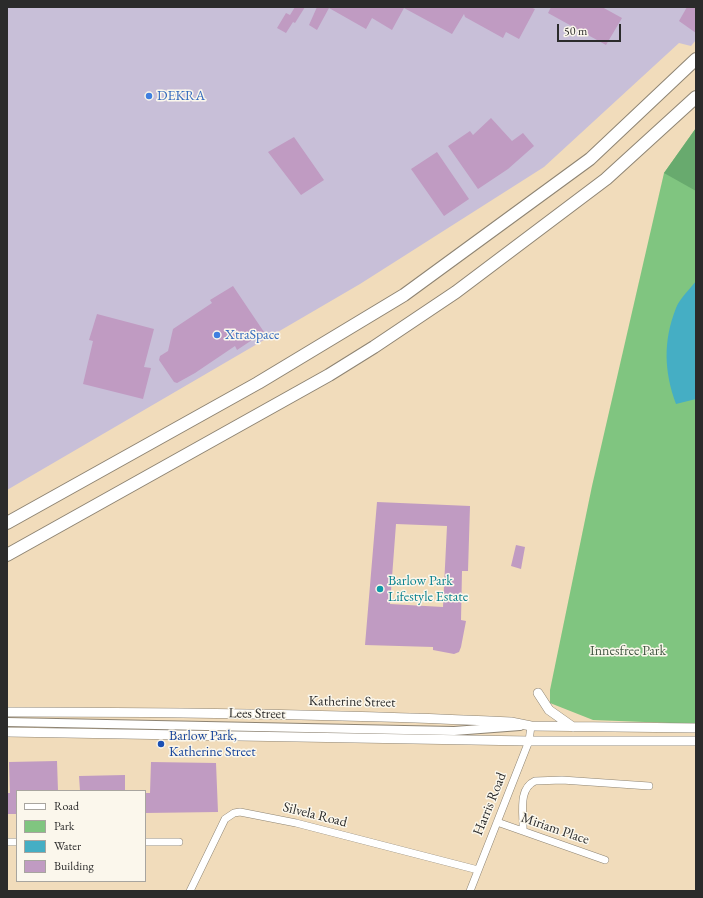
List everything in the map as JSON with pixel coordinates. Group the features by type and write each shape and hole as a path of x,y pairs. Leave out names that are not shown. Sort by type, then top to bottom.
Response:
{"highway":[{"path":"7,523 271,375 404,295 590,159 695,61"},
{"path":"7,555 329,375 374,347 456,292 606,179 696,97"}],"main road":[{"path":"538,693 549,710 573,727"},
{"name":"Katherine Street","path":"7,712 97,711 389,717 511,722 531,726 696,728"},
{"path":"7,732 529,741 696,741"},
{"path":"7,736 30,732"}],"street":[{"name":"Lees Street","path":"7,722 454,731 531,726"},
{"name":"Harris Road","path":"470,891 529,741 531,726"},
{"path":"523,831 522,802 528,787 535,781 562,780 649,786"},
{"name":"Silvela Road","path":"190,891 225,819 234,813 240,812 296,824 478,870"},
{"name":"Miriam Place","path":"497,822 605,860"},
{"path":"146,842 178,842"}],"shaded area":[{"path":"7,7 696,7 696,40 691,46 679,43 544,167 360,284 7,490"}],"green space":[{"name":"Innesfree Park","path":"696,128 696,724 593,720 550,703 550,690 592,486 664,173"},
{"path":"696,128 696,191 664,173"}],"water":[{"path":"696,281 696,399 676,404 667,368 667,344 676,308"}],"building":[{"path":"295,7 305,7 295,23 293,22 286,33 277,28 286,13 290,15"},
{"path":"317,7 530,7 535,9 519,39 506,32 503,38 465,17 464,14 452,34 404,8 392,30 372,18 366,29 329,8 317,30 309,25"},
{"path":"551,7 602,7 622,18 606,45 548,13"},
{"path":"687,7 696,7 696,33 679,21"},
{"path":"491,118 512,141 523,133 534,146 508,169 478,189 448,146 470,131 473,135"},
{"path":"294,137 324,180 301,195 268,152"},
{"path":"437,152 469,199 444,216 411,169"},
{"name":"XtraSpace","path":"233,286 264,332 237,350 235,346 195,373 177,383 174,382 159,360 160,356 168,351 173,329 212,303 210,300"},
{"path":"97,314 154,329 144,367 151,368 143,399 83,384 93,341 89,340"},
{"name":"Barlow Park Lifestyle Estate","path":"377,502 470,506 468,571 462,571 461,620 466,621 459,652 454,654 433,650 433,647 365,645","holes":["396,524 447,526 443,607 390,604"]},
{"path":"516,545 525,547 521,569 511,566"},
{"path":"57,761 58,790 16,790 16,814 7,814 7,793 10,793 9,762"},
{"path":"151,762 216,763 218,812 146,813 146,793 150,793"},
{"path":"125,775 125,790 80,790 79,776"}],"place":[{"name":"DEKRA","path":"149,96"},
{"name":"XtraSpace","path":"217,335"},
{"name":"Barlow Park Lifestyle Estate","path":"380,589"},
{"name":"Barlow Park, Katherine Street","path":"161,744"}]}
